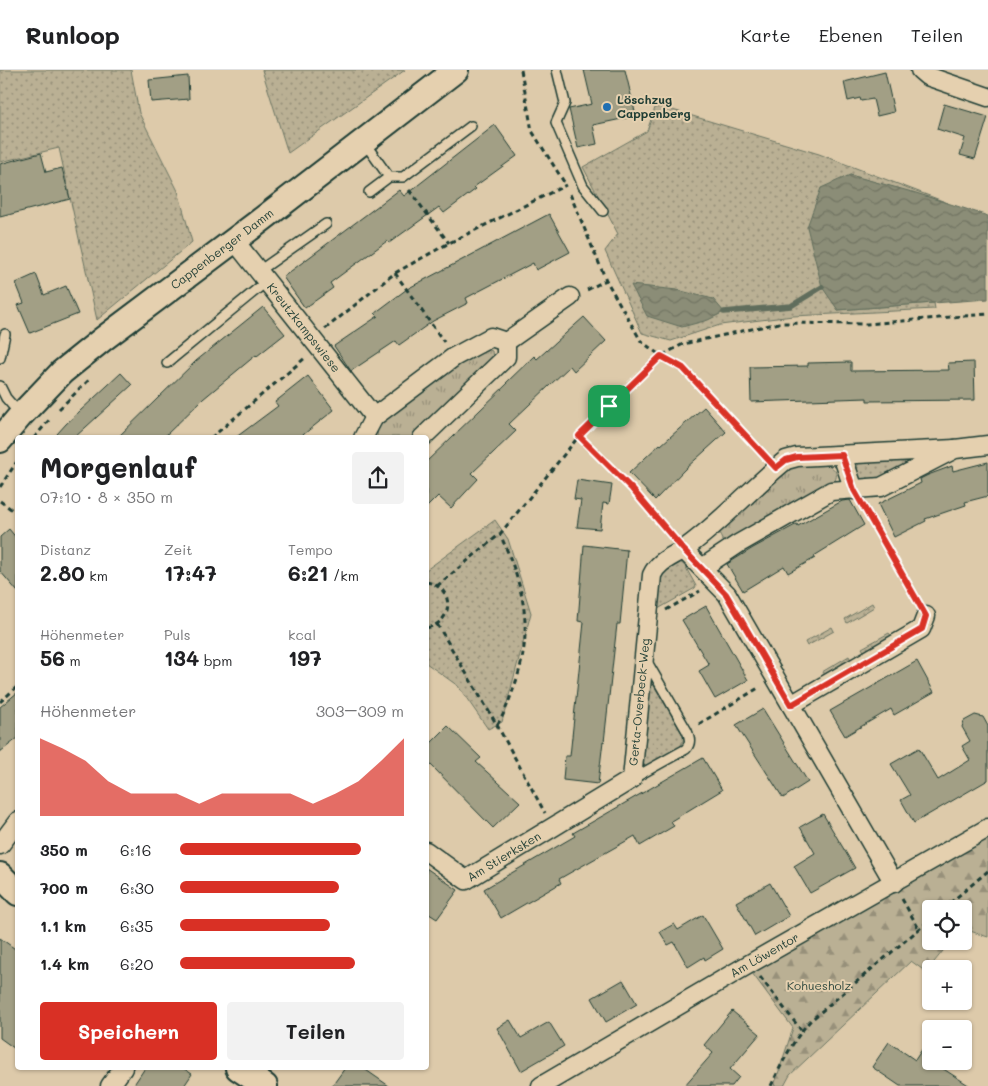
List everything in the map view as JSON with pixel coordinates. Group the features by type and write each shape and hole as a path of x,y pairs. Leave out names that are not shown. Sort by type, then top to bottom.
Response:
{"main road":[{"name":"Cappenberger Damm","path":"0,440 62,372 96,344 364,142 456,70"},
{"path":"0,875 15,891"},
{"path":"241,1070 265,1086"}],"street":[{"path":"920,70 927,76 988,97"},
{"name":"Kreutzkampswiese","path":"234,240 374,417"},
{"path":"506,342 570,297"},
{"path":"365,435 374,417 454,357 491,338 506,342"},
{"path":"425,435 506,357 506,342"},
{"name":"Gerta-Overbeck-Weg","path":"553,827 632,779 652,575 660,563 683,549 718,521 786,460 797,457 988,446"},
{"name":"Gerta-Overbeck-Weg","path":"702,568 738,544 831,491 881,487 955,449"},
{"path":"842,455 854,490"},
{"path":"683,549 726,594 894,883"},
{"path":"791,705 922,629 926,616"},
{"path":"0,844 15,825"},
{"name":"Am Stierksken","path":"429,851 466,880 553,827"},
{"name":"Am Löwentor","path":"541,1086 750,963 986,832"},
{"path":"110,1086 122,1070"}],"lane":[{"path":"557,70 565,103 556,123 583,186 603,212"},
{"path":"369,192 389,176 403,177 472,126"},
{"path":"364,142 389,176"},
{"path":"167,363 263,276 326,224"},
{"path":"0,358 4,334"},
{"path":"0,386 6,398 21,415"},
{"path":"632,779 686,749 689,745 690,737 645,658"}],"path":[{"path":"520,70 532,131 566,185 606,280 641,341 661,356 683,368 776,468"},
{"path":"403,177 407,187 449,243"},
{"path":"215,435 304,361 314,339 395,273 449,243 566,185"},
{"path":"395,273 454,357"},
{"path":"437,586 500,534 579,436 661,356 683,344 779,323 867,324 988,314"},
{"path":"37,435 69,399 96,375"},
{"path":"579,436 632,489 683,549"},
{"path":"0,487 15,464"},
{"path":"854,490 926,616"},
{"path":"0,502 15,512"},
{"path":"497,725 502,718 515,683 524,651 526,623 520,590 511,559 500,534"},
{"path":"429,583 443,591 448,606 443,620 429,627"},
{"path":"648,620 716,583"},
{"path":"437,624 497,725 539,801"},
{"path":"687,731 775,678"},
{"path":"0,702 15,689"},
{"path":"954,900 988,871"},
{"path":"894,883 919,929"},
{"path":"771,1086 783,1060 801,1030 922,926"},
{"path":"750,963 801,1030"}],"green space":[{"path":"0,70 131,70 139,113 178,191 192,242 97,320 59,148 0,162"},
{"path":"262,70 405,70 288,153"},
{"path":"656,105 819,154 948,203 850,175 838,310 934,303 935,309 793,316 720,325 671,341 642,333 605,251 618,234 583,167 647,131"},
{"path":"486,348 492,351 493,359 414,435 377,435 378,427 382,420 460,362"},
{"path":"903,458 905,461 904,466 881,480 868,483 863,481 857,473 859,463"},
{"path":"827,464 836,472 834,483 727,542 722,540 720,530 792,465"},
{"path":"495,520 508,539 531,613 502,722 488,729 458,686 429,665 429,568"},
{"path":"679,561 685,566 696,586 656,609 658,573"},
{"path":"872,603 874,607 847,623 845,619"},
{"path":"832,627 834,631 807,646 805,642"},
{"path":"889,633 892,637 865,653 862,648"},
{"path":"849,656 851,660 824,676 822,672"},
{"path":"650,683 653,684 683,735 683,742 672,753 646,765 640,763"},
{"name":"Kohuesholz","path":"988,835 988,937 972,932 972,900 922,900 922,950 944,950 936,960 922,960 922,969 911,961 790,1075 784,1086 774,1086 793,1028 752,973 975,846"}],"water":[{"path":"850,175 916,193 988,216 988,299 838,310 822,287 807,227 821,188"},
{"path":"631,285 677,290 713,299 724,312 708,320 682,327 647,316"}],"building":[{"name":"Löschzug Cappenberg","path":"584,70 625,70 636,116 593,125 597,144 578,148 569,109 592,104"},
{"path":"885,72 894,112 877,116 873,99 861,101 860,98 848,101 844,82"},
{"path":"188,76 189,99 151,102 149,80"},
{"path":"944,104 988,117 975,159 960,155 965,138 937,129"},
{"path":"495,125 517,156 474,187 476,189 444,213 439,207 389,243 387,241 330,283 333,288 305,308 283,277 399,190 404,196"},
{"path":"41,153 46,172 62,168 70,199 0,217 0,164"},
{"path":"549,214 570,252 536,270 533,263 466,298 468,303 433,321 399,345 396,341 351,371 334,346 378,316 375,313 407,289"},
{"path":"36,274 44,295 66,286 78,314 30,333 18,305 24,303 16,283"},
{"path":"263,307 285,334 256,355 203,399 166,435 120,435 196,361"},
{"path":"584,317 606,341 574,371 570,366 509,424 516,431 472,473 478,479 451,508 438,496 429,505 429,459 534,356 537,359"},
{"path":"851,362 851,371 949,370 948,363 974,362 975,400 867,401 867,398 751,402 750,367 808,366 808,363"},
{"path":"121,373 132,385 77,435 58,435 66,424"},
{"path":"308,376 334,410 303,435 239,435 278,406 275,402"},
{"path":"704,407 726,432 685,469 655,500 629,473"},
{"path":"988,462 988,496 965,502 966,505 925,519 926,521 894,537 878,504 921,483 920,479 928,475 952,466 953,471"},
{"path":"577,480 612,485 609,504 603,503 600,529 577,527 581,500 574,499"},
{"path":"850,500 864,525 814,556 815,558 788,573 784,566 743,591 727,564 797,524 798,526 842,501"},
{"path":"9,529 15,536 15,588 0,571 0,537"},
{"path":"584,545 627,550 620,624 617,624 598,784 563,780 565,756 570,756 584,622 578,621"},
{"path":"706,606 748,680 715,699 699,671 709,665 682,620"},
{"path":"917,661 934,692 894,715 891,709 845,736 830,711"},
{"path":"15,694 15,740 0,752 0,707"},
{"path":"763,709 808,782 783,798 736,725"},
{"path":"975,715 983,717 988,726 988,780 914,823 901,800 910,795 891,764 919,748 938,780 970,760 962,746 970,741 962,727 964,721"},
{"path":"448,726 481,758 476,762 520,802 493,828 429,763 429,745"},
{"path":"703,758 722,790 671,821 674,826 640,846 635,836 559,879 561,883 501,918 484,889 575,836 573,833"},
{"path":"823,814 855,868 810,893 794,866 815,853 800,827"},
{"path":"429,870 458,890 437,919 429,914"},
{"path":"770,883 789,916 755,936 736,902"},
{"path":"703,915 723,949 705,960 704,957 688,967 674,942 668,945 660,932 674,924 678,930"},
{"path":"0,938 15,949 15,1049 0,1038"},
{"path":"623,980 637,1004 606,1022 592,998"},
{"path":"732,1011 760,1034 730,1069 739,1077 732,1086 684,1086 713,1053 704,1045"},
{"path":"510,1020 521,1038 549,1022 564,1046 521,1071 497,1028"},
{"path":"889,1042 915,1060 922,1050 922,1070 945,1070 970,1086 900,1086 872,1067"},
{"path":"144,1070 186,1070 192,1074 184,1086 133,1086"},
{"path":"344,1070 366,1070 389,1086 332,1086"}],"waterway":[{"path":"724,312 791,306 822,287"}],"place":[{"name":"Löschzug Cappenberg","path":"607,107"}],"route":[{"path":"661,356 683,368 776,468 786,460 797,457 842,455 854,490 926,616 922,629 791,705 726,594 683,549 632,489 579,436 609,406 661,356"}]}
